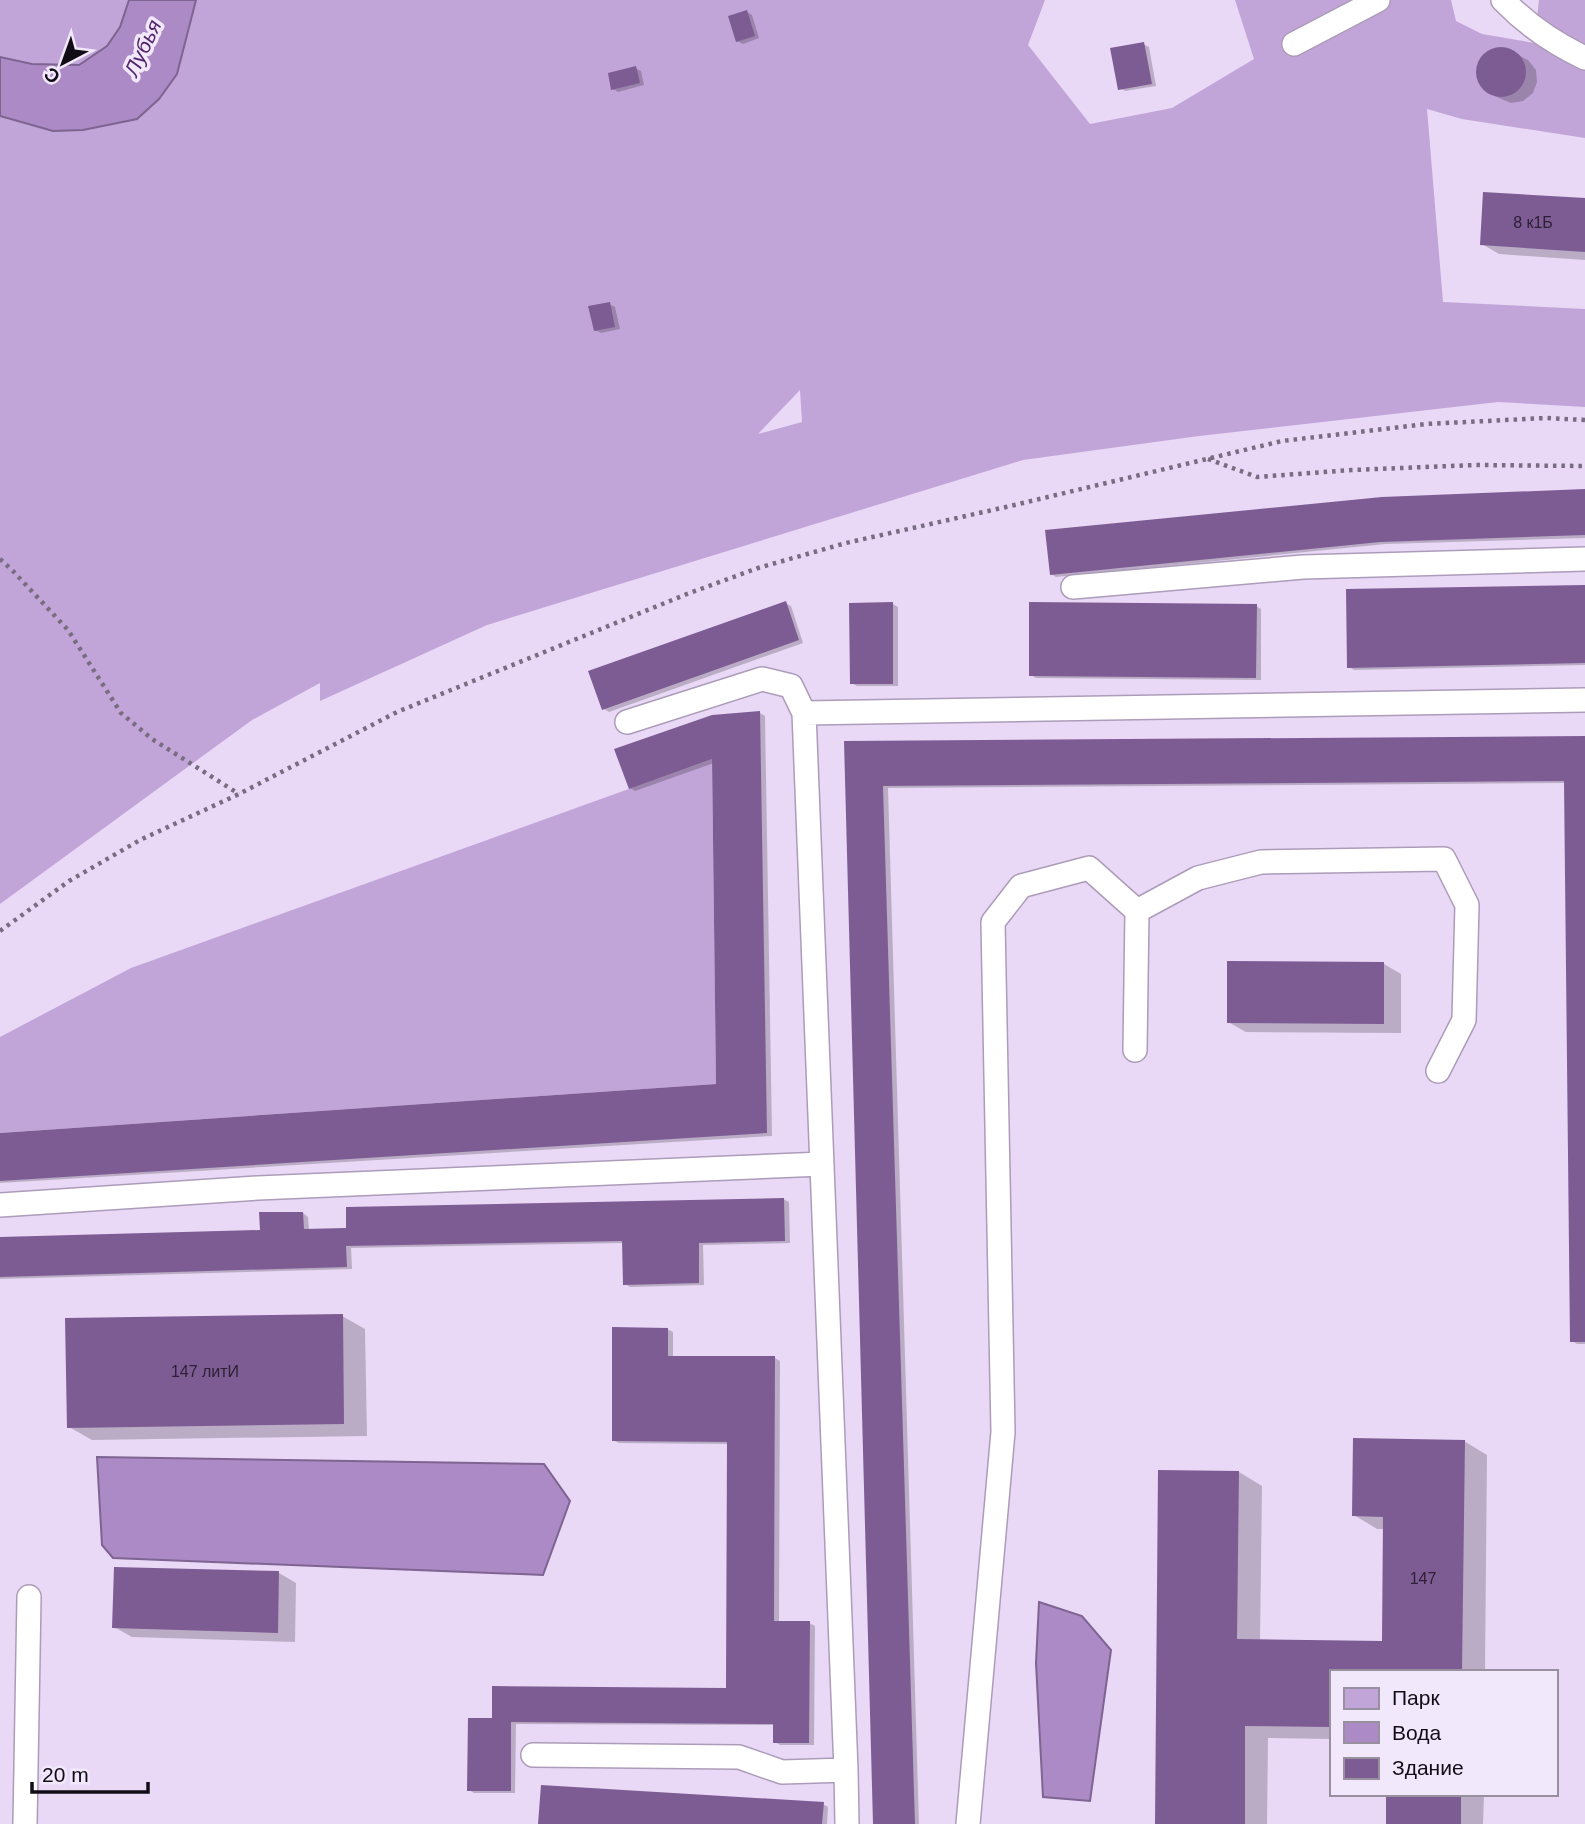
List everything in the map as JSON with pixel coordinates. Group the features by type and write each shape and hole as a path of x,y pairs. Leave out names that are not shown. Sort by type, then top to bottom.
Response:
{"lane":[{"path":"1294,44 1378,0"},
{"path":"1503,0 1520,18 1556,44 1585,58"},
{"path":"1073,587 1303,567 1585,559"},
{"path":"626,722 762,679 791,686 804,713 847,1824"},
{"path":"804,713 1585,700"},
{"path":"1137,911 1198,878 1261,862 1444,859 1467,905 1464,1020 1438,1071"},
{"path":"968,1824 1003,1432 993,922 1021,886 1089,868 1137,911 1135,1050"},
{"path":"0,1205 258,1188 822,1164"},
{"path":"25,1824 29,1597"},
{"path":"533,1755 739,1756 782,1772 846,1770"}],"path":[{"path":"0,931 69,881 140,840 239,794 397,712 687,594 758,568 858,540 1282,441 1426,424 1546,418 1585,420"},
{"path":"1206,458 1257,477 1475,465 1585,466"},
{"path":"0,559 68,630 121,713 152,738 239,794"}],"green space":[{"path":"0,0 1045,0 1028,45 1090,124 1172,108 1254,59 1235,0 1451,0 1456,21 1482,34 1534,43 1539,0 1585,0 1585,138 1462,119 1427,109 1443,302 1585,309 1585,407 1498,402 1199,436 1023,460 487,625 320,701 320,683 252,720 0,904","holes":["800,390 802,422 758,434"]},
{"path":"712,759 716,1084 0,1133 0,1037 131,968"}],"water":[{"name":"Лубья","path":"129,0 196,0 177,74 159,99 137,119 83,130 53,131 0,116 0,57 32,64 79,65 107,46 120,27"},
{"path":"97,1457 544,1464 570,1501 543,1575 113,1558 102,1545"},
{"path":"1039,1602 1082,1616 1111,1650 1090,1801 1043,1797 1036,1663"}],"building":[{"path":"747,10 755,36 736,42 728,16"},
{"path":"1144,42 1152,84 1118,90 1110,48"},
{"path":"1501,47 1519,54 1526,72 1519,90 1501,97 1483,90 1476,72 1483,54"},
{"path":"636,66 640,83 611,90 608,73"},
{"path":"1483,192 1585,198 1585,252 1480,245"},
{"path":"610,302 615,327 594,331 588,306"},
{"path":"1585,489 1585,535 1380,542 1050,575 1045,530 1382,497"},
{"path":"1585,585 1585,663 1347,668 1346,589"},
{"path":"786,601 799,640 602,710 588,671"},
{"path":"893,602 893,684 850,684 849,603"},
{"path":"1029,602 1257,604 1256,678 1029,676"},
{"path":"760,711 767,1133 0,1181 0,1133 716,1084 712,759 629,789 614,749 712,715"},
{"path":"1585,736 1585,1342 1570,1342 1564,781 883,786 915,1824 873,1824 844,741"},
{"path":"1227,961 1384,962 1384,1024 1227,1023"},
{"path":"784,1198 785,1241 699,1243 699,1283 623,1285 622,1241 346,1246 347,1267 0,1277 0,1237 260,1230 259,1212 303,1212 304,1229 346,1228 346,1207"},
{"path":"343,1314 344,1424 67,1428 65,1318"},
{"path":"612,1327 668,1328 668,1356 775,1356 774,1621 810,1621 809,1743 773,1743 773,1724 511,1722 511,1791 467,1791 468,1718 492,1718 492,1686 726,1688 727,1442 612,1441"},
{"path":"1353,1438 1465,1440 1462,1670 1330,1670 1330,1727 1245,1726 1245,1824 1155,1824 1158,1470 1239,1471 1237,1639 1382,1641 1383,1517 1352,1516"},
{"path":"114,1567 279,1571 278,1633 112,1628"},
{"path":"541,1785 824,1802 822,1824 538,1824"},
{"path":"1386,1796 1461,1796 1461,1824 1386,1824"}]}
